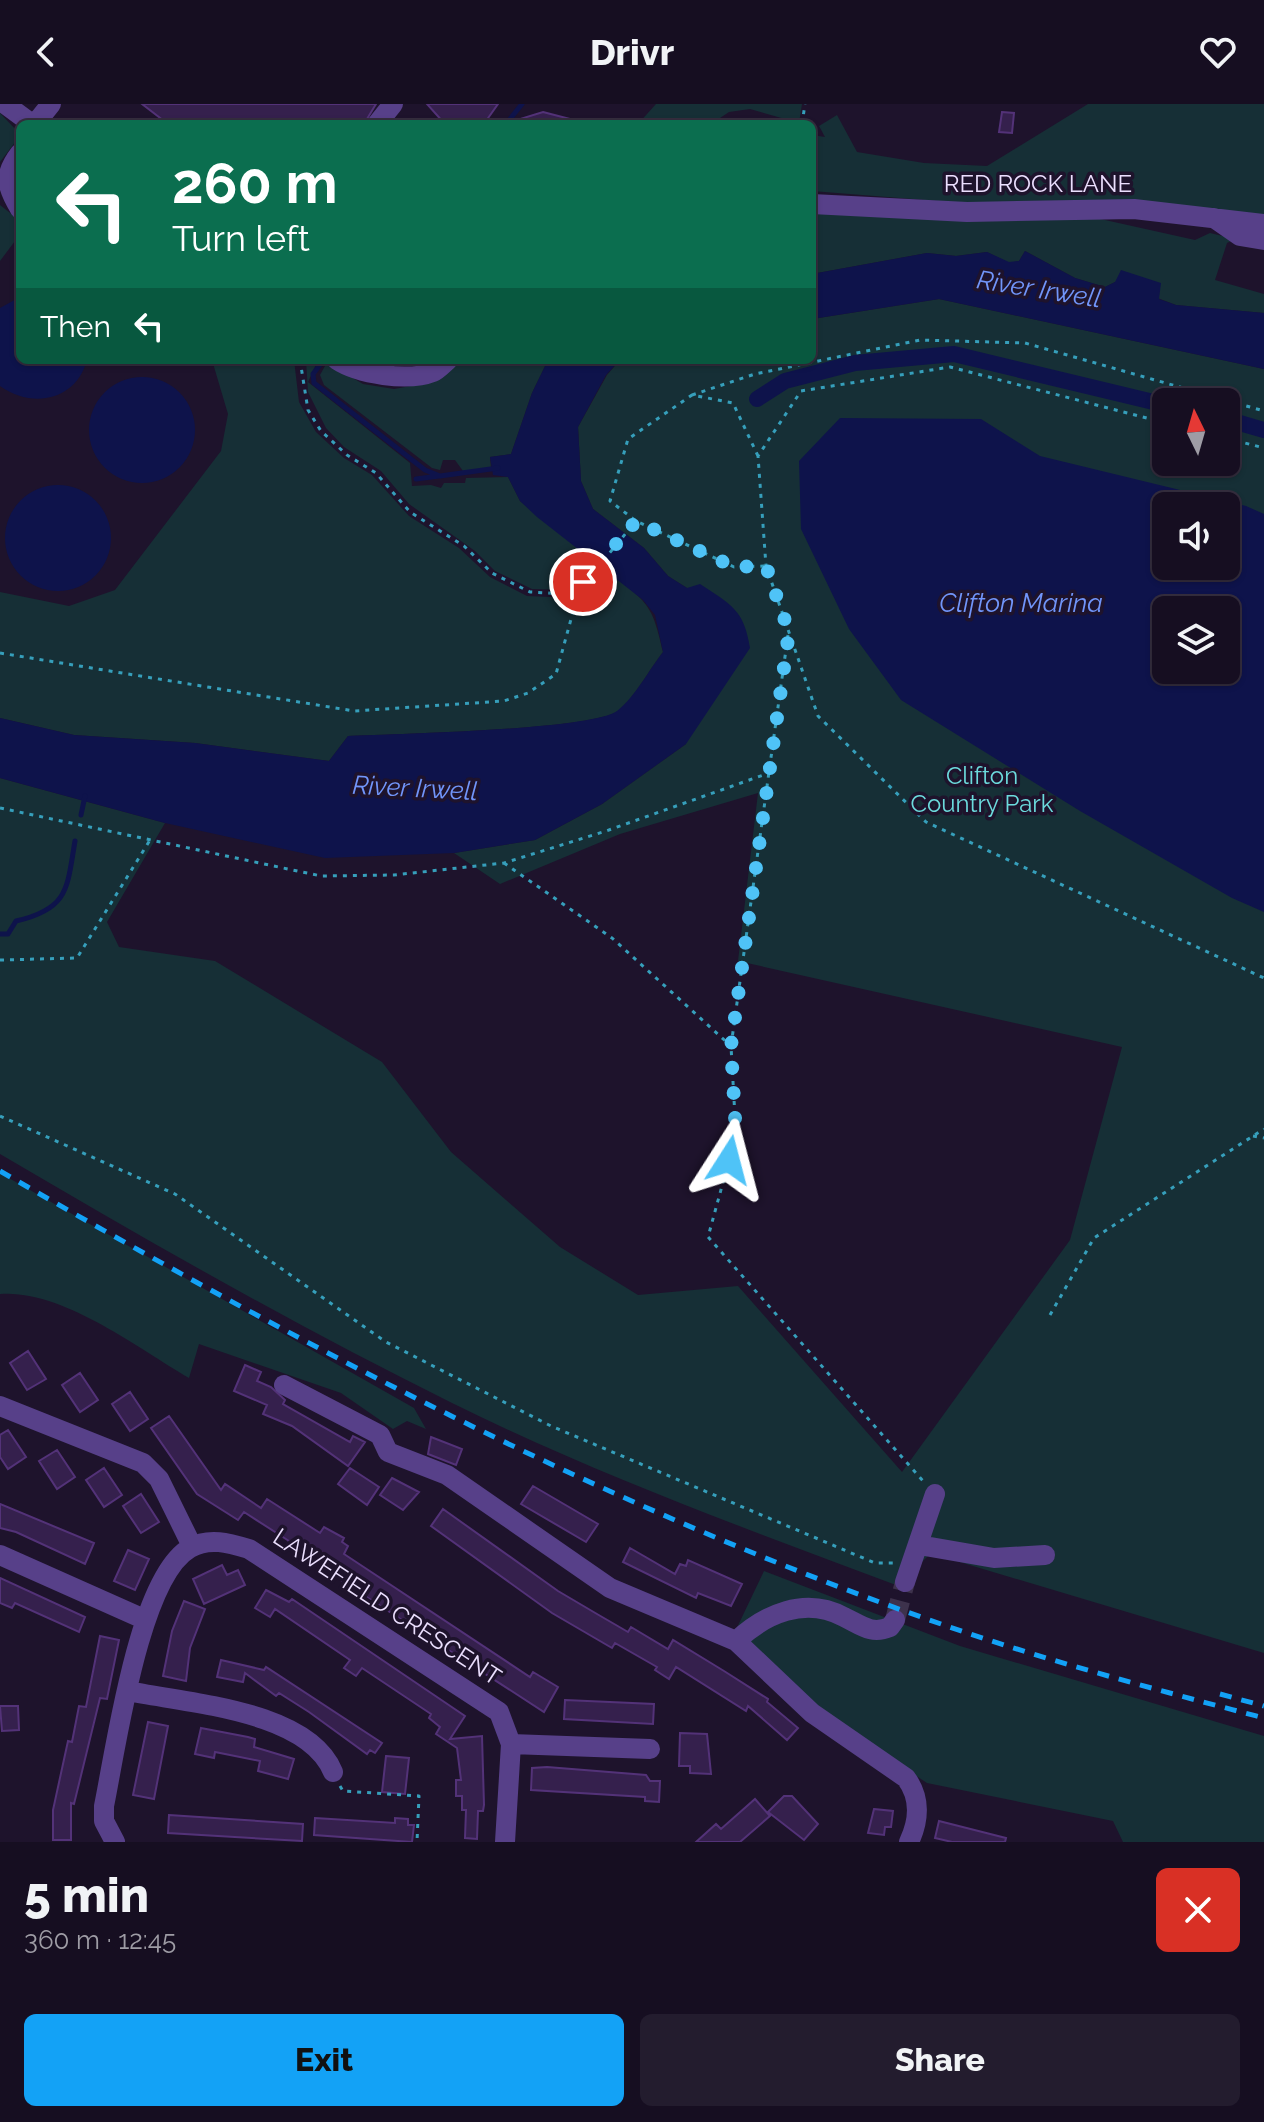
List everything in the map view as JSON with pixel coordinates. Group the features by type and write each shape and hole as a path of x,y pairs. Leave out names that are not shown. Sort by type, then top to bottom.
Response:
{"street":[{"path":"5,104 27,120"},
{"path":"37,120 51,104"},
{"path":"380,120 393,104"},
{"path":"16,158 8,169 7,186 16,202"},
{"name":"RED ROCK LANE","path":"816,204 967,212 1134,209 1211,215 1264,224"},
{"path":"1211,215 1240,236 1264,240"},
{"path":"343,364 389,376 433,372 443,364"},
{"path":"284,1385 380,1435 384,1457 447,1475 610,1588 736,1641 812,1713 906,1778 913,1790 917,1813 909,1842"},
{"path":"0,1406 143,1463 159,1479 192,1546 171,1564 146,1620 104,1806 104,1821 115,1842"},
{"path":"935,1494 912,1563 1045,1555"},
{"name":"LAWEFIELD CRESCENT","path":"192,1546 210,1541 249,1549 499,1712 511,1744 505,1842"},
{"path":"0,1555 146,1620"},
{"path":"736,1641 767,1617 786,1610 828,1611 873,1631 890,1627 895,1620"},
{"path":"128,1691 282,1725 326,1755 333,1772"},
{"path":"511,1744 655,1750"}],"path":[{"path":"816,361 920,340 1025,343 1264,411"},
{"path":"301,364 308,410 321,431 347,455 376,473 410,512 464,546 492,573 530,592 568,594 579,590"},
{"path":"766,566 734,567 635,522 610,501 628,439 692,395 755,374 804,364"},
{"path":"758,456 801,391 950,367 1152,419"},
{"path":"692,395 733,403 758,456 766,566 818,716 926,822 1264,978"},
{"path":"1240,442 1264,448"},
{"path":"0,653 354,711 504,701 528,693 556,674 583,582 635,522"},
{"path":"789,632 731,1046 736,1135 708,1237 935,1494"},
{"path":"0,808 321,876 394,875 504,863 606,831 769,773"},
{"path":"0,960 77,958 150,840"},
{"path":"504,863 531,885 612,938 731,1046"},
{"path":"0,1116 175,1194 386,1342 551,1426 875,1563 912,1563"},
{"path":"1050,1315 1094,1238 1264,1129"},
{"path":"1253,1136 1264,1138"},
{"path":"333,1772 343,1791 419,1796 417,1842"}],"green space":[{"path":"656,104 802,104 799,120 750,109 729,112 717,120 642,120"},
{"path":"1088,104 1264,104 1264,216 950,202 816,191 816,136 825,137 819,126 837,115 857,152 924,163 987,166"},
{"path":"0,113 16,130 16,141 0,162"},
{"path":"0,205 14,216 16,240 0,261"},
{"path":"816,210 1096,218 1195,240 1210,233 1235,239 1227,243 1215,280 1264,294 1264,313 1176,305 1115,282 1105,287 1075,278 1025,251 1019,261 1009,263 987,252 956,256 927,253 816,273"},
{"name":"Clifton Country Park","path":"939,299 1264,369 1264,1653 943,1557 929,1555 922,1562 912,1591 679,1503 508,1430 394,1374 224,1283 0,1154 0,778 165,823 107,922 119,947 215,961 382,1062 451,1152 560,1247 638,1295 738,1286 902,1472 1070,1240 1122,1047 738,961 758,793 620,834 500,884 454,853 535,840 602,804 686,744 687,588 668,576 644,548 593,509 581,481 578,427 617,364 816,364 816,318"},
{"path":"213,364 294,364 299,402 316,432 344,458 372,475 409,516 459,548 490,577 527,596 573,598 594,588 608,571 646,605 663,652 618,711 601,717 533,727 348,736 329,761 195,743 74,735 0,718 0,592 69,606 115,590 221,451 228,414"},
{"path":"306,364 316,364 308,382 410,463 412,486 441,488 444,483 465,483 466,478 508,477 520,501 597,562 577,585 567,590 532,589 495,571 475,551 409,504 381,471 344,447 326,428 308,392"},
{"path":"323,364 329,364 363,384 394,389 422,384 456,364 546,364 532,393 511,454 490,457 491,468 463,471 455,460 443,460 440,470 432,468 324,385 320,375 325,366"},
{"path":"0,1173 414,1408 426,1429 407,1421 393,1429 341,1393 199,1344 189,1378 73,1310 24,1295 0,1294"},
{"path":"764,1571 960,1646 1264,1736 1264,1842 1123,1842 1113,1821 927,1783 809,1705 733,1636"}],"water":[{"name":"River Irwell","path":"1025,251 1075,278 1105,287 1115,282 1121,270 1161,283 1159,299 1176,305 1264,313 1264,369 939,299 816,318 816,273 927,253 956,256 987,252 1009,262 1019,261"},
{"path":"16,299 16,364 85,364 73,385 51,397 39,399 12,393 0,386 0,308"},
{"name":"River Irwell","path":"546,364 616,364 606,375 578,427 581,481 593,509 644,548 668,576 687,588 700,584 728,603 744,625 750,648 686,744 602,804 535,840 454,853 325,858 165,823 0,778 0,718 74,735 195,743 329,761 348,736 532,727 570,723 617,711 636,691 663,652 655,615 643,600 537,517 520,501 508,477 493,475 490,457 511,454 532,393"},
{"path":"142,377 162,381 180,392 191,410 195,430 191,450 180,468 162,479 142,483 122,479 104,468 93,450 89,430 93,410 104,392 122,381"},
{"name":"Clifton Marina","path":"840,418 981,419 1040,456 1188,492 1152,492 1152,580 1240,580 1240,505 1264,514 1264,912 1232,898 1080,811 901,700 849,629 801,529 799,461"},
{"path":"58,485 78,489 96,500 107,518 111,538 107,558 96,576 78,587 58,591 38,587 20,576 9,558 5,538 9,518 20,500 38,489"}],"building":[{"path":"142,104 376,104 366,120 163,120"},
{"path":"427,104 498,104 487,120 441,120"},
{"path":"543,112 574,120 517,120"},
{"path":"1002,112 1014,113 1012,133 999,132"},
{"path":"28,1351 46,1379 27,1390 10,1363"},
{"path":"245,1365 261,1372 257,1381 271,1387 285,1400 283,1404 350,1442 353,1436 365,1442 348,1466 292,1426 263,1414 267,1405 234,1391"},
{"path":"80,1373 98,1400 80,1412 62,1385"},
{"path":"130,1392 148,1419 130,1431 112,1404"},
{"path":"169,1416 221,1490 225,1484 261,1508 267,1499 320,1533 324,1527 344,1538 342,1542 348,1546 344,1554 530,1677 533,1672 558,1687 544,1712 342,1581 345,1576 302,1550 298,1555 286,1546 289,1541 244,1512 238,1520 197,1494 151,1428"},
{"path":"8,1430 26,1457 8,1469 0,1457 0,1435"},
{"path":"431,1437 462,1449 456,1465 428,1454"},
{"path":"57,1450 75,1477 57,1489 39,1461"},
{"path":"104,1468 122,1495 104,1507 86,1480"},
{"path":"350,1468 379,1487 367,1505 338,1484"},
{"path":"392,1478 419,1492 403,1510 380,1495"},
{"path":"533,1486 598,1524 586,1542 521,1504"},
{"path":"141,1494 159,1522 141,1533 123,1506"},
{"path":"0,1504 94,1543 85,1564 16,1532 0,1528"},
{"path":"443,1509 558,1591 628,1632 631,1627 668,1649 673,1640 724,1671 768,1699 767,1702 798,1728 787,1740 748,1706 746,1711 676,1667 669,1679 655,1670 657,1667 615,1643 612,1648 552,1613 431,1526"},
{"path":"630,1548 675,1574 680,1564 686,1566 688,1560 742,1584 731,1606 698,1593 696,1598 623,1562"},
{"path":"128,1550 149,1559 135,1590 114,1581"},
{"path":"222,1565 227,1575 238,1570 245,1585 204,1604 193,1579"},
{"path":"0,1578 85,1617 79,1632 15,1603 12,1608 0,1603"},
{"path":"266,1590 289,1602 292,1599 465,1716 450,1739 482,1736 484,1805 483,1811 478,1811 477,1839 465,1838 466,1810 462,1810 462,1796 456,1796 456,1780 461,1780 457,1748 436,1734 440,1727 429,1718 431,1714 362,1668 356,1676 344,1668 350,1660 275,1609 270,1617 255,1608"},
{"path":"184,1601 205,1609 190,1648 186,1681 163,1676 172,1631"},
{"path":"100,1636 119,1640 107,1699 100,1698 74,1804 71,1803 71,1840 53,1840 53,1810 68,1741 72,1742 79,1706 86,1707"},
{"path":"221,1660 264,1670 266,1667 382,1743 375,1753 370,1750 367,1754 309,1712 279,1693 276,1696 245,1673 243,1682 217,1677"},
{"path":"565,1700 654,1704 653,1724 564,1719"},
{"path":"0,1706 18,1706 19,1730 2,1731"},
{"path":"148,1722 168,1726 154,1799 133,1795"},
{"path":"201,1728 255,1739 254,1747 294,1759 288,1779 258,1771 260,1761 215,1752 214,1758 195,1754"},
{"path":"680,1733 707,1734 711,1774 690,1773 690,1766 679,1766"},
{"path":"386,1756 409,1758 405,1794 382,1792"},
{"path":"532,1768 646,1775 650,1781 660,1781 659,1802 645,1801 645,1797 531,1790"},
{"path":"784,1796 792,1796 818,1824 804,1840 768,1812"},
{"path":"755,1799 770,1816 740,1842 696,1842 716,1824 721,1829"},
{"path":"874,1809 893,1811 891,1827 885,1827 884,1835 868,1833"},
{"path":"169,1815 303,1824 302,1841 168,1833"},
{"path":"315,1818 395,1823 395,1818 408,1819 408,1825 414,1825 412,1842 314,1835"},
{"path":"939,1821 1006,1838 1005,1842 952,1842 935,1838"}],"waterway":[{"path":"509,120 522,104"},
{"path":"757,399 785,381 855,363 954,354 1152,402"},
{"path":"320,364 313,374 314,383 425,470 440,476 498,468"},
{"path":"1240,423 1264,430"},
{"path":"416,479 439,476"},
{"path":"81,815 85,796"},
{"path":"0,934 8,934 16,921 33,916 56,903 67,884 75,841"}],"tunnel":[{"path":"895,1620 905,1582"}],"railway":[{"path":"0,1171 337,1358 568,1472 685,1524 803,1573 966,1633 1093,1672 1264,1718"},
{"path":"1220,1694 1264,1706"}],"route":[{"path":"583,582 636,521 734,567 766,566 789,632 731,1046 736,1135 729,1160"}]}
